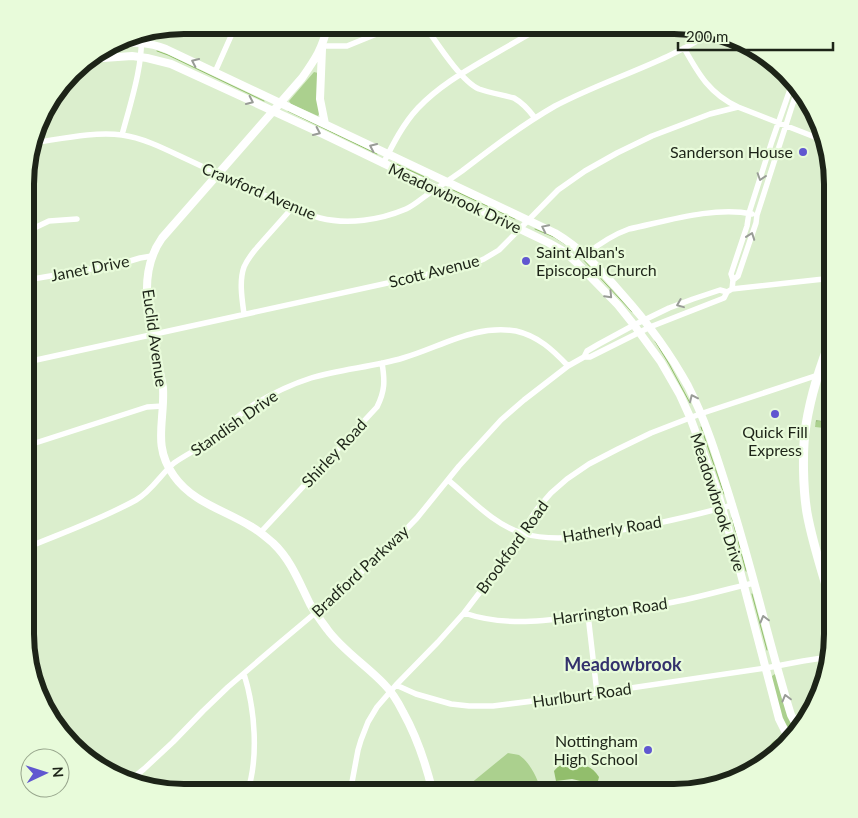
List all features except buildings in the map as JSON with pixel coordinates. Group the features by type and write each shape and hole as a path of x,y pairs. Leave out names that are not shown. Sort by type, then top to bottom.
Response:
{"main road":[{"path":"824,359 805,426 804,483 807,513 813,542 824,579"}],"street":[{"path":"215,72 232,34"},
{"name":"Euclid Avenue","path":"325,124 320,99 323,46 326,34"},
{"path":"323,46 347,46 376,34"},
{"path":"431,34 470,84 479,89 514,98 527,108 535,118"},
{"path":"383,164 398,136 417,109 435,92 461,74 529,34"},
{"name":"Crawford Avenue","path":"40,142 93,135 122,135 165,149 292,208 325,219 355,221 384,216 407,208 447,182 535,118 556,106 684,48 703,37"},
{"name":"Meadowbrook Drive","path":"131,43 153,44 166,49 555,233 570,242 606,276 650,327 687,385 700,414 718,458 733,505 790,715 795,723"},
{"path":"122,135 142,43"},
{"name":"Euclid Avenue","path":"323,46 316,60 302,78 162,238 152,256 147,276 146,296 163,387 161,447 169,469 181,485 210,506 251,526 286,557 315,613 336,641 385,684 394,688 422,754 430,784"},
{"path":"684,48 698,74 722,98 738,107 816,137"},
{"name":"Meadowbrook Drive","path":"103,58 140,57 171,64 549,242 576,262 618,305 640,332 680,395 690,417 711,472 722,508 779,719 786,734"},
{"path":"733,280 730,274 790,89"},
{"path":"729,290 733,280 738,276 796,97"},
{"name":"Scott Avenue","path":"34,360 470,265 484,260 499,250 558,190 585,171 617,153 671,128 710,114 738,107"},
{"path":"244,314 242,281 244,267 264,240 292,208"},
{"path":"585,255 604,240 630,229 717,212 736,211 757,215"},
{"path":"34,227 49,221 76,219"},
{"name":"Janet Drive","path":"34,279 120,264 152,256"},
{"name":"Bradford Parkway","path":"584,357 587,351 644,320 693,299 720,290 824,279"},
{"name":"Bradford Parkway","path":"135,776 169,746 228,687 333,598 388,548 417,518 459,466 501,420 524,400 568,366 584,357 590,357 650,327 724,298 729,290"},
{"name":"Standish Drive","path":"34,545 138,499 150,490 174,464 207,443 248,409 272,394 311,378 404,358 461,336 492,330 515,331 535,337 554,350 568,366"},
{"name":"Shirley Road","path":"260,533 377,407 384,389 382,363"},
{"name":"Brookford Road","path":"352,784 361,740 368,722 377,707 464,613 499,568 538,509 567,479 589,464 618,449 690,417 824,371"},
{"path":"34,443 147,407 163,406"},
{"name":"Hatherly Road","path":"448,480 503,525 521,533 537,537 557,538 602,534 651,525 733,505"},
{"name":"Harrington Road","path":"464,613 482,618 508,621 541,621 683,600 754,583"},
{"path":"588,615 597,693"},
{"name":"Hurlburt Road","path":"394,688 451,704 469,706 512,705 766,668 822,658"},
{"path":"244,674 251,699 253,719 254,753 249,784"}],"green space":[{"path":"314,72 318,73 320,112 318,116 291,104 289,101"},
{"path":"816,420 824,421 824,428 815,427"},
{"path":"775,674 777,676 794,725 789,731 780,713 771,679"},
{"path":"782,738 768,751 769,747 776,739"},
{"path":"508,753 519,755 527,762 539,784 470,784"},
{"path":"573,781 581,784 569,784"}],"shaded area":[{"path":"571,763 584,765 594,770 599,777 597,784 572,779 556,781 554,771 561,765"}],"waterway":[{"path":"119,49 128,48"},
{"path":"157,51 264,101"},
{"path":"288,111 377,154"},
{"path":"394,163 429,179"},
{"path":"453,190 515,219"},
{"path":"535,229 565,244"},
{"path":"571,248 632,312"},
{"path":"655,341 690,403"},
{"path":"701,427 724,494"},
{"path":"732,518 746,571"},
{"path":"752,594 767,650"}],"place":[{"name":"Sanderson House","path":"803,152"},
{"name":"Saint Alban's Episcopal Church","path":"526,261"},
{"name":"Quick Fill Express","path":"775,414"},
{"name":"Nottingham High School","path":"648,750"}],"district":[{"name":"Meadowbrook","path":"623,665"}]}
